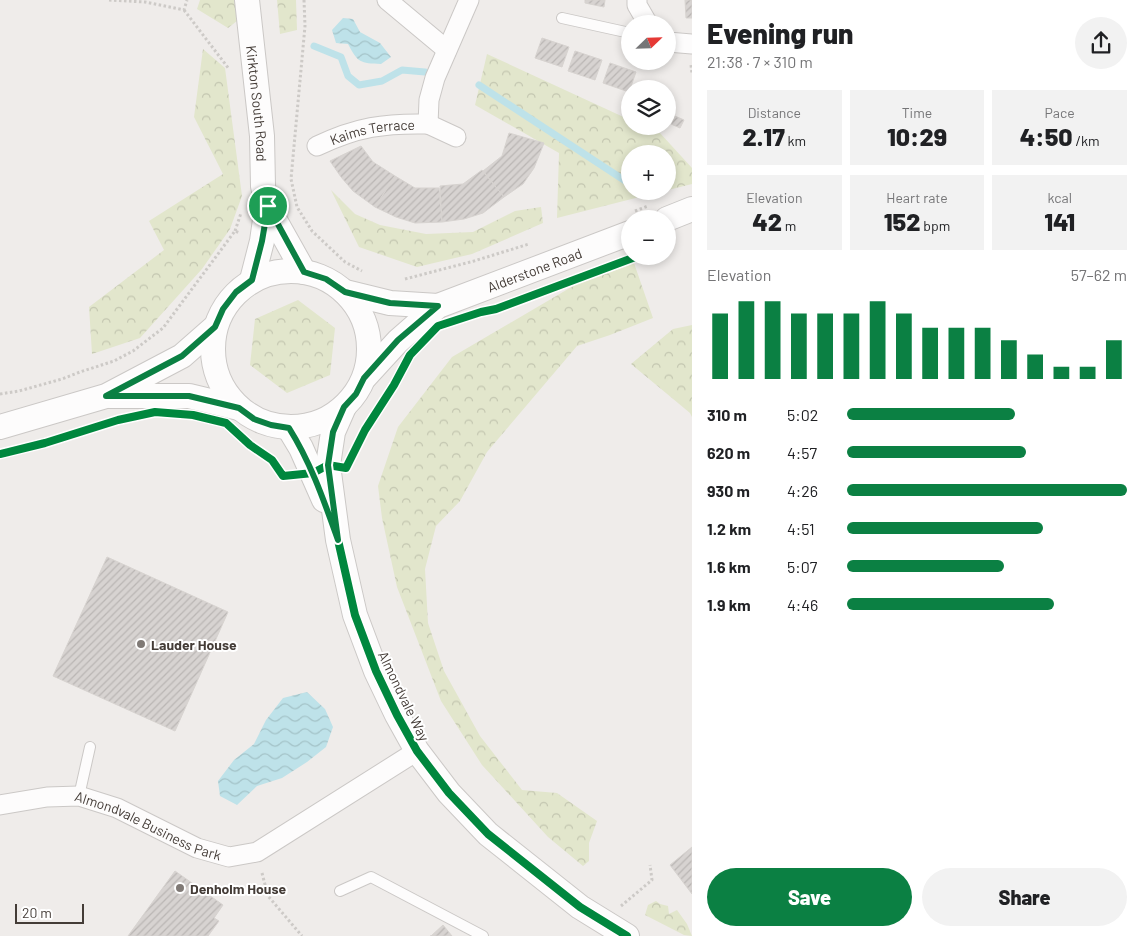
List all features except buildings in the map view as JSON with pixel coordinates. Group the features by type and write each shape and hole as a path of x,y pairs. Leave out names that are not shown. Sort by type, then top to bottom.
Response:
{"street":[{"name":"Kirkton South Road","path":"247,0 262,136 263,186 268,206 304,272"},
{"path":"387,0 447,50"},
{"name":"Kaims Terrace","path":"428,124 429,100 435,78 469,0"},
{"path":"637,0 637,5 643,15"},
{"path":"676,43 692,44"},
{"name":"Kaims Terrace","path":"317,146 364,128 399,123 428,124 456,136"},
{"name":"Kirkton South Road","path":"252,280 262,241 268,206"},
{"path":"676,210 692,209"},
{"name":"Alderstone Road","path":"364,378 398,340 438,306 621,226"},
{"path":"278,272 304,272 326,279 345,292 359,310 368,332 369,356 364,378 356,394 344,407 328,419 315,424 289,428 271,425 254,419 239,408 224,392 215,371 212,349 215,327 223,309 236,292 252,280 278,272"},
{"name":"Alderstone Road","path":"345,292 390,303 438,306"},
{"path":"0,427 106,396 182,356 215,327"},
{"path":"106,396 189,396 239,408"},
{"name":"Almondvale Way","path":"344,407 333,432 328,465 338,540 355,615 376,671 397,715 417,751 449,793 488,834 580,907 627,936"},
{"name":"Almondvale Way","path":"289,428 313,473 338,540"},
{"name":"Almondvale Business Park","path":"0,805 47,797 79,796 117,808 197,848 229,857 257,852 417,751"}],"lane":[{"path":"562,18 621,32"},
{"path":"79,796 90,746"},
{"path":"340,891 371,877 483,936"}],"path":[{"path":"109,0 145,2 184,10 228,67 230,77"},
{"path":"184,10 187,0"},
{"path":"304,0 305,26 291,179 297,207 312,231 345,262 365,272"},
{"path":"0,394 19,392 114,362 133,351 163,328 235,231 244,204"},
{"path":"235,231 262,241"},
{"path":"286,241 312,231"},
{"path":"404,280 538,241"},
{"path":"603,921 652,880 650,865"},
{"path":"268,896 302,936"}],"green space":[{"path":"200,0 235,0 237,21 228,28 197,9"},
{"path":"277,0 296,0 297,30 280,34"},
{"path":"203,49 225,68 242,196 230,229 202,269 140,338 92,354 89,307 164,250 149,221 223,174 194,117"},
{"path":"487,54 621,116 621,135 662,135 671,145 621,145 621,200 628,200 557,218 559,153 475,105"},
{"path":"676,150 692,168 692,184 676,188"},
{"path":"331,190 355,214 380,225 426,234 473,232 515,211 541,207 543,223 472,254 417,267 359,247"},
{"path":"628,265 635,265 653,318 577,346 487,452 460,501 436,526 425,569 428,623 444,671 480,736 522,790 557,793 597,821 589,843 589,861 583,866 548,837 482,765 441,701 397,587 382,518 378,486 398,427 452,357 580,282"},
{"path":"298,300 335,328 330,375 287,393 250,365 255,319"},
{"path":"692,325 692,417 690,413 631,364 673,329"},
{"path":"656,901 668,906 669,914 677,910 687,924 692,936 684,935 645,915 648,905"}],"water":[{"path":"343,18 353,19 360,32 380,43 391,57 381,64 360,61 348,44 336,43 332,30"},
{"path":"307,692 325,709 333,727 326,747 282,778 257,786 237,805 220,796 218,781 234,760 254,744 266,720 283,698"}],"waterway":[{"path":"314,46 341,57 348,76 359,85 382,81 402,70 425,72"},
{"path":"479,85 621,178"}],"cycle path":[{"path":"0,454 45,443 118,420 155,412 193,415 226,423 250,445 272,460 283,476 313,473 328,465 346,468 365,430 394,385 410,355 438,326 496,309 621,262"},
{"path":"344,407 333,432 328,465 338,540 355,615 376,671 397,715 417,751 449,793 488,834 580,907 627,936"}],"place":[{"name":"Lauder House","path":"141,644"},
{"name":"Denholm House","path":"180,888"}],"route":[{"path":"268,206 304,272 326,279 345,292 390,303 438,306 398,340 364,378 356,394 344,407 333,432 328,465 338,540 313,473 289,428 271,425 254,419 239,408 189,396 106,396 182,356 215,327 223,309 236,292 252,280 262,241 268,206"}]}
